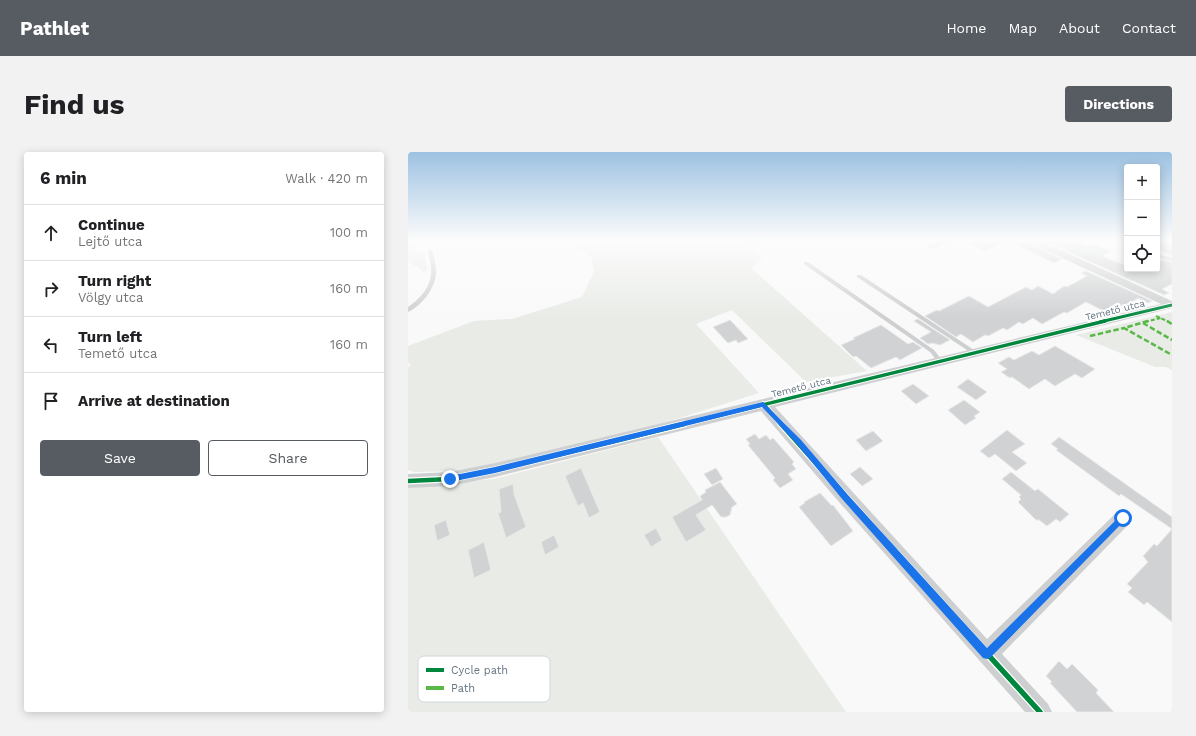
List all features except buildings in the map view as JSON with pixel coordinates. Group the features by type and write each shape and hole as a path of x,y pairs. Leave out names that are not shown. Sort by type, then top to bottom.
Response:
{"street":[{"path":"1088,266 1172,305"},
{"name":"Temető utca","path":"408,481 450,479 495,470 1172,305"},
{"path":"763,404 798,442 845,498 1040,712"},
{"path":"987,654 1123,518"}],"lane":[{"path":"408,310 417,303 430,286 434,273 433,266"},
{"path":"812,266 932,351 940,361"},
{"path":"859,276 975,353"}],"shaded area":[{"path":"416,266 427,266 427,270 423,272"},
{"path":"593,266 753,266 751,268 867,371 806,382 732,310 696,324 759,393 651,427 460,471 414,472 408,470 408,367 411,366 408,362 408,346 474,321 512,319 582,297 594,272"},
{"path":"1172,312 1172,370 1166,367 1155,367 1076,335"},
{"path":"658,437 846,712 408,712 408,488 494,479"}],"marked path":[{"path":"1156,316 1172,324"},
{"path":"1161,318 1124,328 1172,355"},
{"path":"1143,323 1172,340"},
{"path":"1090,336 1124,328"}],"cycle path":[{"path":"408,481 450,479 495,470 1172,305"},
{"path":"763,404 845,497 1040,712"}],"route":[{"path":"450,479 495,470 763,404 798,442 845,498 987,654 1123,518"}]}
